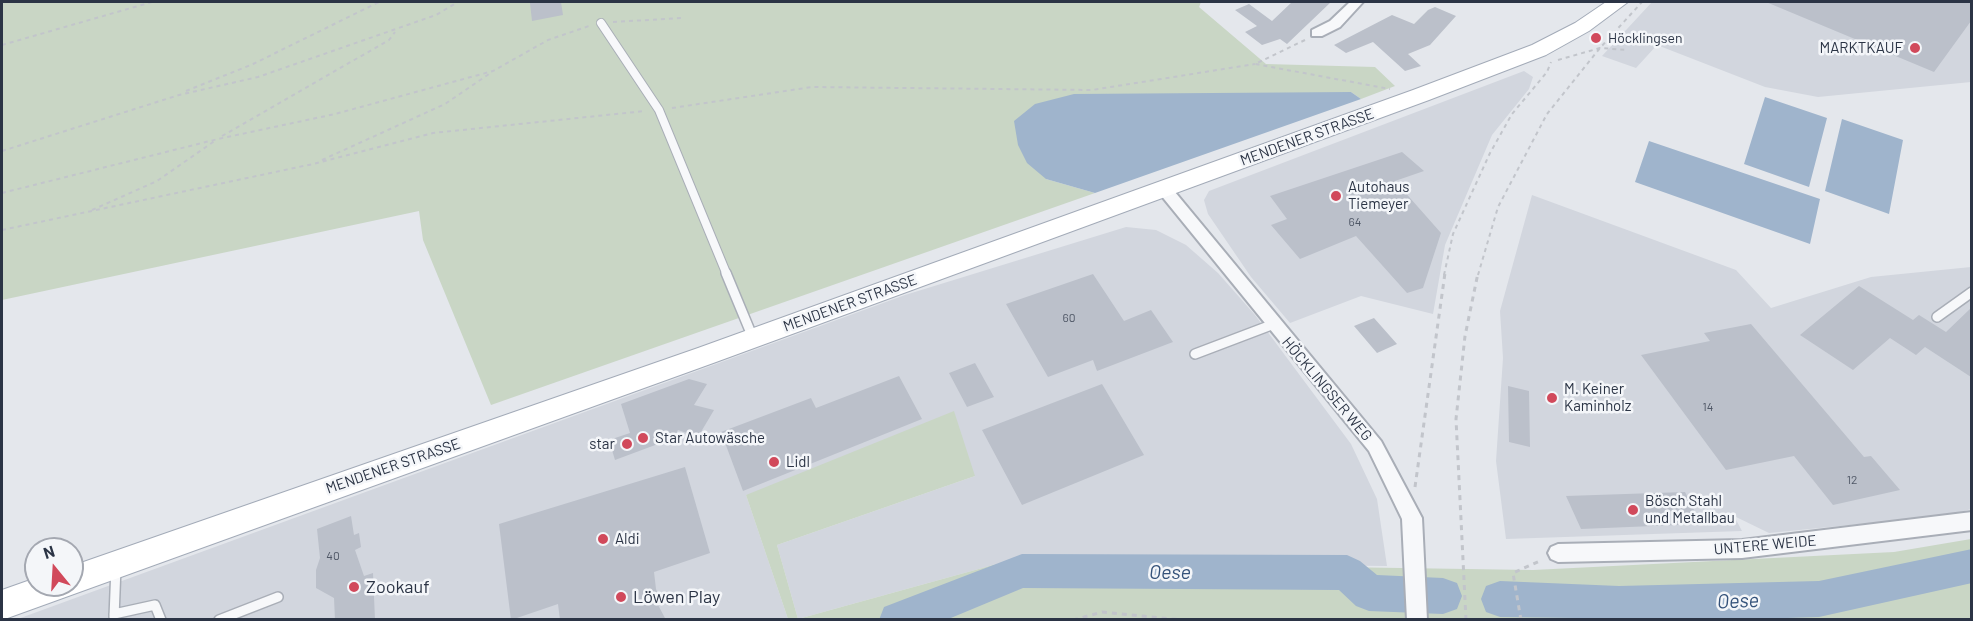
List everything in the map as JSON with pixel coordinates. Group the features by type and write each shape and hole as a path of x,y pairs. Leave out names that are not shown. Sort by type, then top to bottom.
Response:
{"main road":[{"name":"MENDENER STRASSE","path":"84,576 1165,190 1421,95 1545,56 1618,2"},
{"path":"2,605 24,597"}],"street":[{"path":"1317,33 1335,24 1357,2"},
{"name":"HÖCKLINGSER WEG","path":"1165,190 1375,446 1412,518 1417,620"},
{"name":"UNTERE WEIDE","path":"1558,553 1742,549 1971,521"}],"lane":[{"path":"601,23 659,110 753,338"},
{"path":"1937,317 1971,292"},
{"path":"1195,354 1274,324"},
{"path":"117,564 114,617 154,605 161,620"},
{"path":"219,620 278,597"}],"path":[{"path":"2,45 152,2"},
{"path":"179,95 254,64 379,2"},
{"path":"2,151 179,95 258,77 396,30 436,15 458,2"},
{"path":"1466,620 1456,419 1465,336 1480,263 1498,207 1546,114 1600,48 1642,2"},
{"path":"313,164 445,104 493,71 548,40 601,23 682,18"},
{"path":"85,214 157,181 218,138 389,40 396,30"},
{"path":"2,230 313,164 433,133 659,110 812,87 1092,90 1255,64 1317,33"},
{"path":"1403,499 1415,491 1445,270 1453,234 1496,143 1512,114 1547,72 1545,56 1600,48 1628,50"},
{"path":"1255,64 1421,95"},
{"path":"2,193 218,138 334,114 493,71"},
{"path":"1520,617 1513,573 1558,553"},
{"path":"1073,620 1102,612 1183,620"}],"shaded area":[{"path":"1652,2 1971,2 1971,82 1818,97 1765,87 1657,45 1636,68 1602,56"},
{"name":"Autohaus Tiemeyer","path":"1524,71 1533,77 1529,89 1492,135 1445,245 1433,314 1361,296 1290,323 1251,277 1208,214 1204,200 1209,191"},
{"path":"1532,195 1736,270 1771,308 1871,277 1971,267 1971,509 1951,515 1769,533 1734,516 1742,531 1506,539 1496,461 1503,358 1500,311"},
{"path":"1126,227 1156,230 1186,245 1218,273 1255,315 1351,444 1377,499 1387,566 1004,562 798,619 777,545 975,476 746,495 788,619 15,620 78,597 84,597 84,595 905,295"}],"green space":[{"path":"2,2 1201,2 1199,7 1266,64 1375,67 1395,86 1361,99 1351,92 1046,179 1095,193 491,405 423,240 419,211 2,300"},
{"path":"954,411 975,476 777,545 798,619 788,619 746,495"},
{"path":"1971,539 1971,619 798,619 1004,562 1533,570 1894,552"}],"water":[{"path":"1351,92 1361,99 1095,193 1046,179 1027,163 1018,145 1014,121 1035,104 1074,94"},
{"path":"1765,97 1827,118 1809,187 1744,164"},
{"path":"1842,119 1903,140 1889,214 1825,191"},
{"path":"1649,141 1820,199 1810,244 1635,182"}],"building":[{"path":"561,2 563,15 532,21 530,3"},
{"path":"1292,2 1331,2 1287,44 1280,39 1262,45 1245,32 1257,26 1235,10 1249,4 1272,21"},
{"name":"MARKTKAUF","path":"1766,2 1971,2 1971,21 1934,72"},
{"path":"1435,7 1456,16 1430,45 1408,54 1421,66 1405,71 1373,42 1346,53 1334,45 1392,15 1414,24 1428,10"},
{"path":"1402,152 1424,171 1395,181 1441,233 1423,288 1407,293 1356,236 1300,259 1271,225 1287,219 1270,196"},
{"path":"1093,274 1124,321 1151,310 1173,342 1097,371 1093,360 1048,377 1006,304"},
{"path":"1859,286 1913,320 1919,315 1946,332 1971,308 1971,377 1925,347 1916,355 1890,338 1853,370 1800,335"},
{"path":"1374,318 1397,344 1377,353 1354,326"},
{"path":"1751,324 1864,457 1871,456 1900,490 1833,505 1794,456 1726,470 1641,355 1710,341 1704,333"},
{"path":"975,363 994,397 967,407 949,373"},
{"name":"Lidl","path":"899,376 922,419 743,491 721,432 811,398 816,408"},
{"path":"689,379 707,384 694,405 714,410 698,437 678,430 674,438 615,460 609,440 630,433 621,404"},
{"path":"1102,384 1144,455 1022,505 982,430"},
{"path":"1508,386 1529,391 1530,447 1509,442"},
{"name":"Aldi","path":"685,467 710,553 654,572 656,589 661,602 657,603 666,620 560,620 558,604 511,620 499,524"},
{"name":"Bösch Stahl und Metallbau","path":"1685,492 1701,524 1581,529 1566,496"},
{"path":"351,516 354,535 359,533 361,547 355,550 364,576 373,573 375,620 335,620 334,598 316,588 316,570 320,558 317,529"}],"waterway":[{"name":"Oese","path":"1500,599 1619,604 1819,599 1972,566"},
{"name":"Oese","path":"898,620 1022,571 1347,573 1369,593 1443,596"}],"place":[{"name":"Höcklingsen","path":"1596,38"},
{"name":"MARKTKAUF","path":"1915,48"},
{"name":"Autohaus Tiemeyer","path":"1336,196"},
{"name":"M. Keiner Kaminholz","path":"1552,398"},
{"name":"Star Autowäsche","path":"643,438"},
{"name":"star","path":"627,444"},
{"name":"Lidl","path":"774,462"},
{"name":"Bösch Stahl und Metallbau","path":"1633,510"},
{"name":"Aldi","path":"603,539"},
{"name":"Zookauf","path":"354,587"},
{"name":"Löwen Play","path":"621,597"}]}
